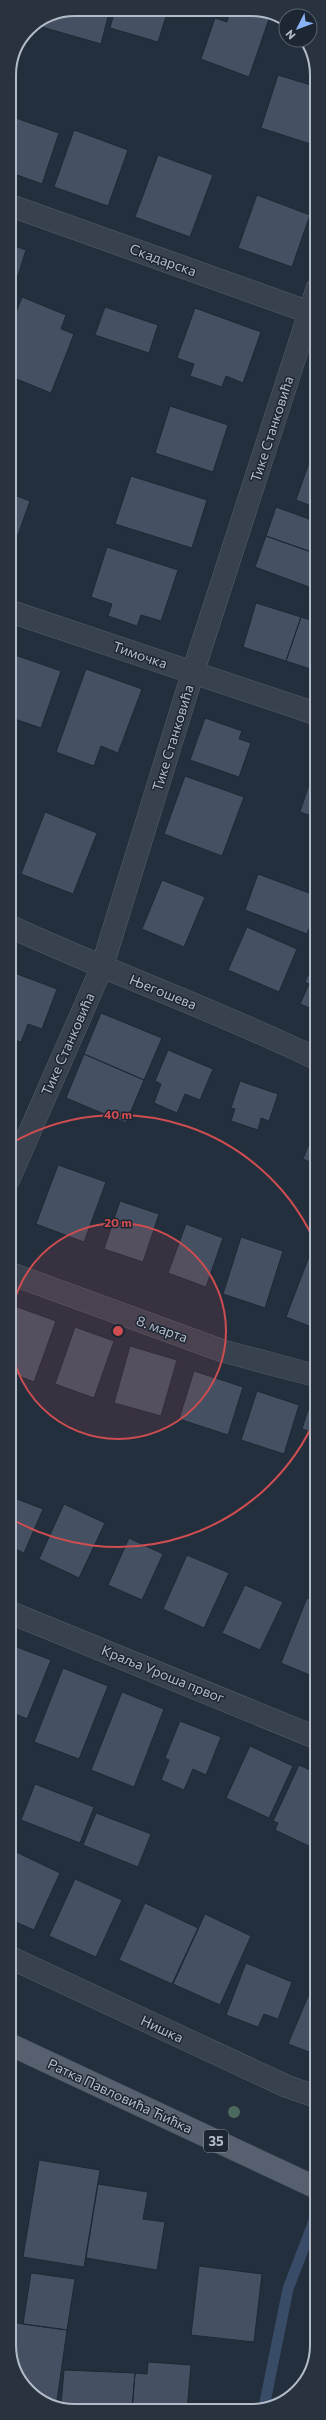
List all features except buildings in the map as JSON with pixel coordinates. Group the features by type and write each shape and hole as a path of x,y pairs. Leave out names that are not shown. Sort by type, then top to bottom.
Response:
{"main road":[{"name":"Ратка Павловића Ћићка","path":"16,2047 310,2185"}],"street":[{"name":"Скадарска","path":"16,208 310,313"},
{"name":"Тике Станковића","path":"16,1163 102,967 193,672 310,323"},
{"name":"Тимочка","path":"16,613 310,712"},
{"name":"Његошева","path":"16,929 102,967 256,1029 310,1056"},
{"name":"8. марта","path":"16,1276 223,1351 310,1374"},
{"name":"Краља Уроша првог","path":"16,1615 310,1735"},
{"name":"Нишка","path":"16,1960 279,2083 310,2094"}],"waterway":[{"path":"265,2402 288,2289 310,2231"}]}
